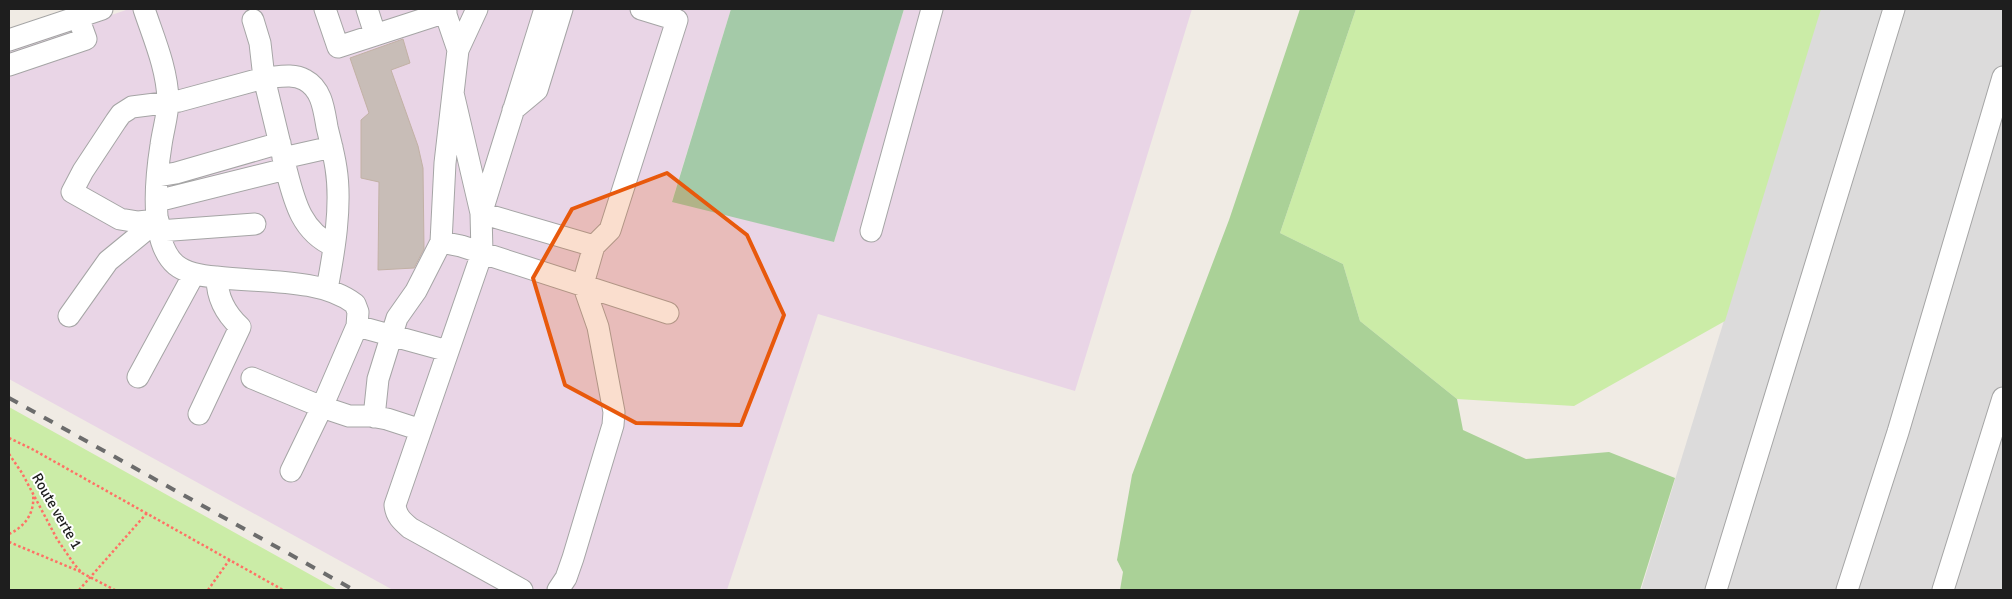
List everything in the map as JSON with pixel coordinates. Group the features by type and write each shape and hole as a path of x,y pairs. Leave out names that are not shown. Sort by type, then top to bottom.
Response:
{"street":[{"path":"9,40 102,9"},
{"path":"144,9 164,69 168,102 158,176 158,218 168,256 178,267 194,274 217,278 312,286 327,290 347,298 355,304 358,312 357,326 322,407 291,471"},
{"path":"325,9 338,47 445,11 458,50"},
{"path":"367,9 376,34"},
{"path":"374,417 378,379 397,318 416,291 441,242 445,163 458,50 477,9"},
{"path":"481,213 545,9"},
{"path":"513,110 537,90 562,9"},
{"path":"558,590 566,578 573,558 612,425 612,398 598,327 583,284 594,246 610,230 677,20 641,9"},
{"path":"871,231 932,9"},
{"path":"1716,590 1894,9"},
{"path":"9,65 86,39 78,17"},
{"path":"253,20 260,43 264,78 298,211 312,233 322,241 334,246"},
{"path":"255,224 158,218 138,222 120,219 72,192 83,171 121,114 132,107 142,104 188,99 264,78 298,77 307,81 316,89 324,111 336,169 337,218 327,290"},
{"path":"1847,590 1898,432 2003,77"},
{"path":"453,93 481,213 482,253 395,505 399,518 410,528 522,590"},
{"path":"158,176 283,157 332,147"},
{"path":"69,316 108,261 158,218 283,157"},
{"path":"481,213 594,246"},
{"path":"441,242 583,284 668,313"},
{"path":"138,377 194,274"},
{"path":"200,414 240,327 224,309 218,292 217,278"},
{"path":"357,326 448,351"},
{"path":"252,378 349,416 374,417 421,430"},
{"path":"1943,590 2003,398"}],"path":[{"path":"9,438 32,449 283,590"},
{"name":"Route verte 1","path":"9,454 32,491 57,539 82,573 115,590"},
{"path":"9,534 26,521 32,511 34,503 32,491"},
{"path":"79,590 146,513"},
{"path":"9,542 82,573"},
{"path":"208,590 230,560"}],"highlighted area":[{"path":"667,173 747,235 784,315 741,425 636,423 565,385 533,278 572,209"}],"shaded area":[{"path":"129,9 731,9 672,201 834,242 904,9 1192,9 1075,391 818,314 727,590 393,590 9,379 9,50"},
{"path":"1820,9 2003,9 2003,590 1641,590"}],"green space":[{"path":"731,9 904,9 834,242 672,202"},
{"path":"1300,9 1356,9 1280,233 1343,264 1360,321 1457,399 1463,430 1526,459 1609,452 1675,478 1640,590 1120,590 1123,572 1117,560 1132,475 1229,220"},
{"path":"1356,9 1821,9 1725,321 1574,406 1457,399 1360,321 1343,264 1280,233"},
{"path":"9,407 338,590 9,590"}],"building":[{"path":"403,39 410,63 391,70 418,146 423,168 424,249 414,268 378,270 379,182 361,178 361,120 369,113 350,58"}],"railway":[{"path":"9,398 354,590"}]}
